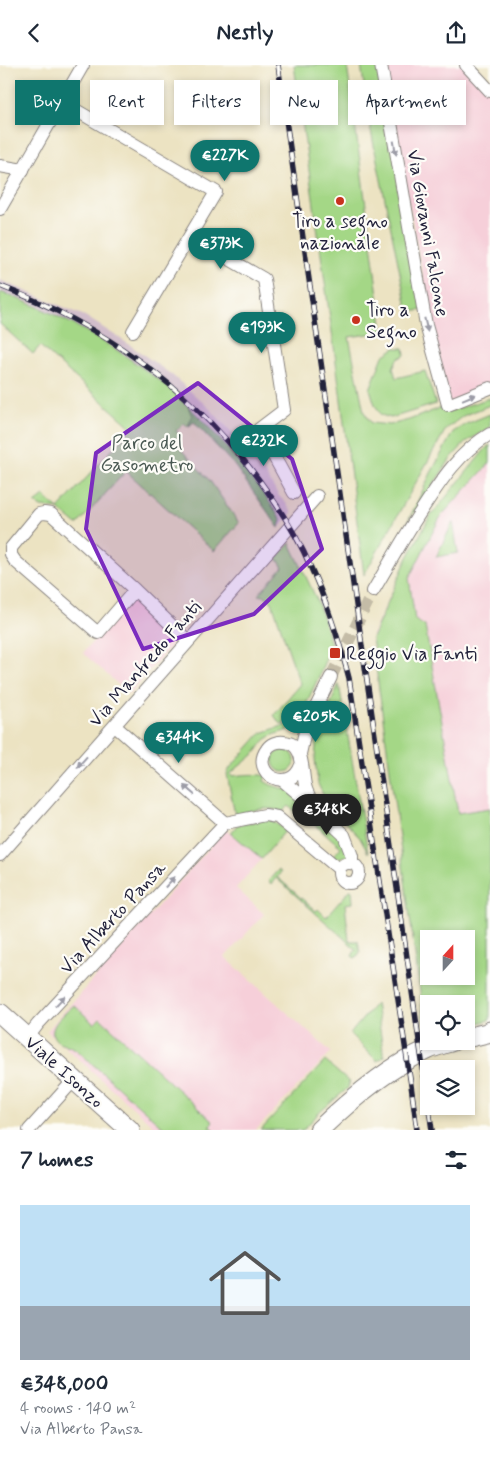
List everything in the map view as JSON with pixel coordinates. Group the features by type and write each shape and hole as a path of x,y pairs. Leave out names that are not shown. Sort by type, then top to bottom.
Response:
{"main road":[{"name":"Viale Isonzo","path":"0,1013 130,1130"},
{"path":"319,1130 360,1094 403,1063 426,1050"}],"street":[{"path":"74,80 83,65"},
{"name":"Via Giovanni Falcone","path":"381,65 426,325 448,405 490,388"},
{"path":"466,65 490,91"},
{"path":"80,113 216,192 191,237 133,331"},
{"path":"0,209 49,125"},
{"path":"0,166 23,170"},
{"path":"191,237 264,279 284,410 259,429 294,493"},
{"path":"373,591 444,477 468,449 490,434"},
{"name":"Via Manfredo Fanti","path":"0,855 317,496"},
{"path":"135,590 98,633 15,561 11,555 11,548 39,514 49,513 135,590 188,641"},
{"path":"308,724 286,742 270,745 264,754 263,760 265,771 269,775 282,780 291,779 298,772 304,732 308,724 331,677"},
{"path":"115,725 225,823 270,815 277,817 339,869"},
{"path":"286,742 294,746 301,760 306,790 314,807"},
{"path":"282,780 344,835 352,856 352,862 359,869 359,875 355,881 349,883 343,881 339,876 339,869 346,863 352,862"},
{"name":"Via Alberto Pansa","path":"28,1037 38,1023 225,823"},
{"path":"29,1130 74,1080"}],"highlighted area":[{"path":"198,383 292,459 322,549 254,614 143,649 86,529 96,453"}],"shaded area":[{"path":"382,65 466,65 490,91 490,388 448,405 394,125 466,125 466,80 385,80"},
{"path":"0,280 85,316 172,375 208,407 240,441 292,513 279,528 280,519 256,483 230,450 162,382 110,344 87,331 31,303 0,292"},
{"path":"490,447 490,1015 475,1008 475,995 421,995 372,635 406,561 429,518"},
{"path":"134,593 179,636 129,694 83,653"},
{"path":"226,829 262,859 236,888 264,914 225,957 331,1052 256,1130 158,1130 47,1031"}],"green space":[{"path":"294,65 347,65 349,80 348,125 355,125 383,332 349,337 364,412 371,423 390,425 448,405 450,411 490,398 490,405 463,416 446,429 364,575 303,125 338,125 338,80 296,80"},
{"path":"361,65 381,65 384,80 363,80"},
{"path":"370,125 391,125 423,310 408,312"},
{"name":"Parco del Gasometro","path":"0,292 41,308 99,339 161,382 185,402 192,416 188,427 184,423 176,431 180,435 173,441 210,481 239,523 214,551 126,471 77,525 58,509 132,428 40,346 33,354 0,324"},
{"path":"395,348 404,348 405,355 397,359 393,368 396,378 425,371 436,404 391,418 381,415 375,405 370,389 383,356"},
{"path":"188,406 226,446 259,488 281,519 279,528 234,465 194,422 188,427 192,416"},
{"path":"490,414 490,427 466,442 452,457 407,523 453,432 466,424"},
{"path":"490,445 490,463 441,516 409,578 415,620 425,626 458,813 490,808 490,1020 475,1024 475,995 421,995 372,638 406,561 429,518"},
{"path":"44,496 58,509 41,507 35,503"},
{"path":"453,522 458,553 436,557"},
{"path":"290,543 317,600 331,644 302,713 297,718 280,724 274,715 300,684 272,602 265,596 258,595 283,567 277,558"},
{"path":"339,684 368,853 360,838 327,803 318,784 315,759 317,736"},
{"path":"298,721 288,730 266,739 255,753 231,773 231,776 253,774 266,776 264,781 271,785 298,793 336,827 352,856 336,859 333,856 341,847 308,819 306,821 289,806 283,812 265,809 235,815 227,774 230,768 261,733"},
{"path":"284,750 292,753 295,761 292,769 284,772 276,769 273,761 276,753"},
{"path":"269,819 286,830 262,859 231,833 237,825"},
{"path":"278,870 281,872 277,877 316,911 318,909 326,917 352,890 353,903 345,904 349,941 358,941 360,952 357,957 354,958 352,956 356,949 276,878 271,884 269,882"},
{"path":"376,1003 384,1057 377,1061 350,1034"},
{"path":"74,1005 94,1024 100,1018 213,1122 210,1126 215,1130 166,1130 78,1051 57,1041 53,1035 54,1027"},
{"path":"325,1061 349,1082 348,1088 321,1111 303,1130 261,1130"}],"tunnel":[{"path":"331,677 373,591"}],"railway":[{"path":"278,65 432,1130"},
{"path":"0,286 37,301 106,338 168,384 197,409 250,468 284,516 299,542 327,608 349,678 417,1130"}],"place":[{"name":"Tiro a segno nazionale","path":"340,201"},
{"name":"Tiro a Segno","path":"356,320"},
{"name":"Reggio Via Fanti","path":"335,653"}]}
